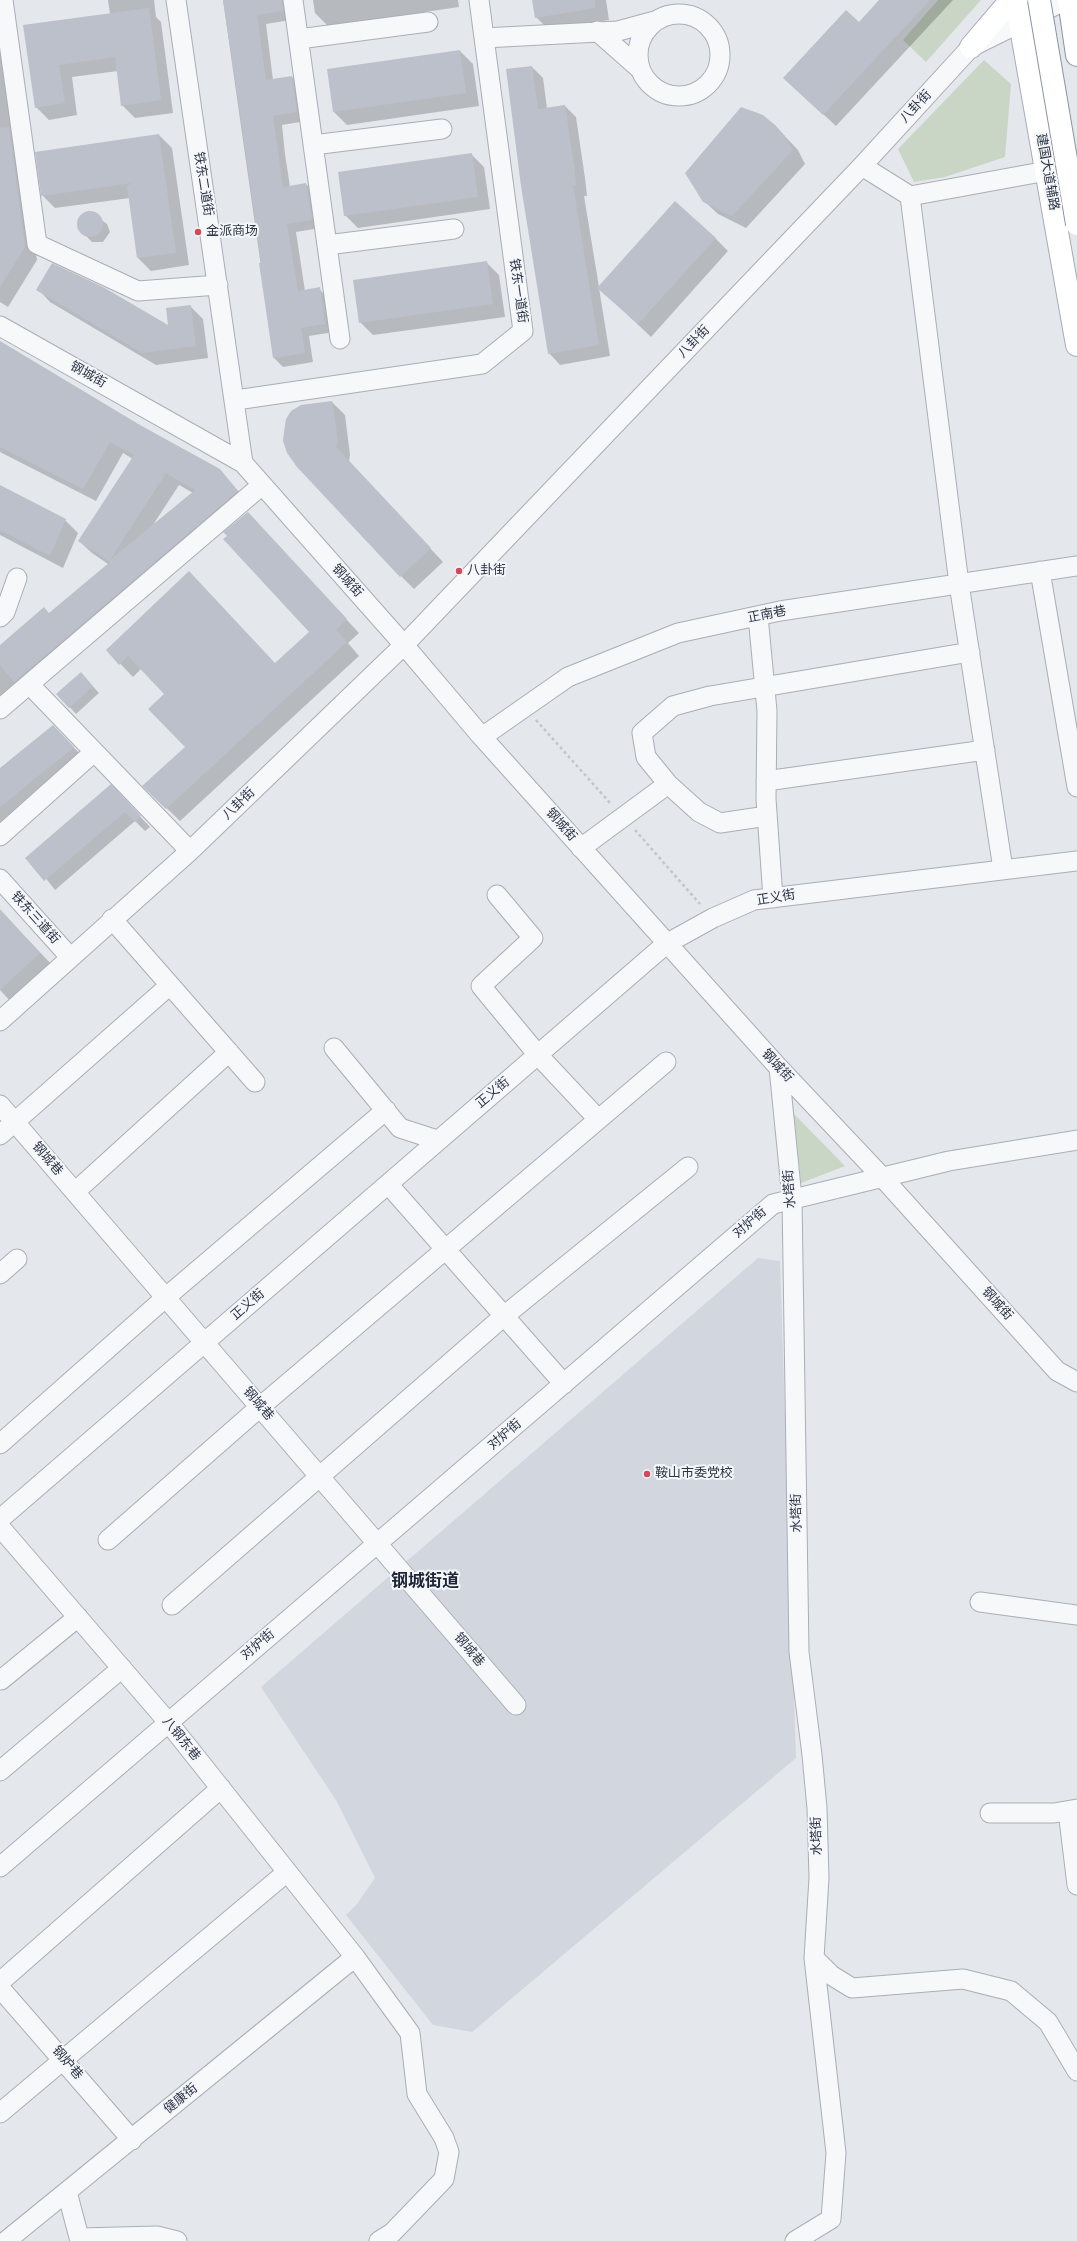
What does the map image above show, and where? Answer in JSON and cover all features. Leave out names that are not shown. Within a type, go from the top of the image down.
[{"type":"main road","name":"八卦街","points":[[971,47],[1011,0]]},
{"type":"main road","name":"建国大道辅路","points":[[1016,0],[1077,345]]},
{"type":"main road","points":[[1039,0],[1077,224]]},
{"type":"main road","points":[[1069,0],[1077,55]]},
{"type":"street","points":[[3,0],[37,244],[138,291],[218,285]]},
{"type":"street","name":"铁东二道街","points":[[176,0],[236,400],[243,463]]},
{"type":"street","points":[[293,0],[340,339]]},
{"type":"street","name":"铁东一道街","points":[[236,400],[482,364],[523,331],[480,0]]},
{"type":"street","points":[[971,47],[1066,0]]},
{"type":"street","points":[[484,38],[618,31],[668,15],[681,13],[694,16],[705,23],[714,33],[719,46],[720,60],[716,73],[708,85],[696,92],[682,96],[668,95],[655,89],[645,80],[639,68],[637,55],[640,42],[646,30],[655,20]]},
{"type":"street","points":[[299,39],[428,22]]},
{"type":"street","points":[[597,31],[639,68]]},
{"type":"street","name":"八卦街","points":[[0,1021],[112,919],[190,852],[404,645],[862,166],[971,47]]},
{"type":"street","points":[[313,145],[442,129]]},
{"type":"street","points":[[862,166],[910,196],[1047,171]]},
{"type":"street","points":[[910,196],[959,584],[1003,869]]},
{"type":"street","points":[[327,245],[454,229]]},
{"type":"street","name":"钢城街","points":[[0,326],[243,463],[404,645],[482,737],[666,944],[779,1068],[882,1177],[1057,1371],[1077,1382]]},
{"type":"street","points":[[4,699],[29,684],[262,484]]},
{"type":"street","name":"正南巷","points":[[482,737],[568,677],[678,633],[758,616],[1077,566]]},
{"type":"street","points":[[1040,572],[1077,787]]},
{"type":"street","points":[[0,618],[5,612],[17,578]]},
{"type":"street","points":[[758,616],[767,711],[767,816],[773,898]]},
{"type":"street","points":[[767,816],[720,823],[699,812],[668,784],[646,756],[642,733],[673,706],[710,696],[970,652]]},
{"type":"street","points":[[29,684],[190,852]]},
{"type":"street","points":[[766,781],[985,750]]},
{"type":"street","points":[[0,836],[94,752]]},
{"type":"street","points":[[581,848],[668,784]]},
{"type":"street","name":"正义街","points":[[0,1519],[205,1343],[437,1140],[666,944],[713,918],[754,900],[1077,861]]},
{"type":"street","name":"铁东三道街","points":[[0,879],[70,957]]},
{"type":"street","points":[[497,895],[533,938],[481,986],[538,1055],[598,1119]]},
{"type":"street","points":[[112,919],[255,1082]]},
{"type":"street","points":[[0,1135],[170,985]]},
{"type":"street","points":[[334,1048],[400,1128],[437,1140]]},
{"type":"street","points":[[76,1192],[229,1052]]},
{"type":"street","points":[[108,1540],[260,1407],[666,1062]]},
{"type":"street","name":"水塔街","points":[[779,1068],[792,1198],[799,1652],[812,1754],[818,1863],[814,1958],[836,2153],[831,2219],[795,2241]]},
{"type":"street","name":"钢城巷","points":[[0,1105],[516,1705]]},
{"type":"street","points":[[0,1444],[165,1298],[386,1110]]},
{"type":"street","name":"对炉街","points":[[0,1867],[773,1204],[792,1198],[950,1161],[1077,1140]]},
{"type":"street","points":[[172,1605],[504,1316],[688,1167]]},
{"type":"street","points":[[388,1184],[564,1384]]},
{"type":"street","points":[[0,1274],[16,1259]]},
{"type":"street","name":"八钢东巷","points":[[0,1527],[168,1722],[355,1957],[410,2033],[417,2094],[444,2138],[449,2152],[444,2179],[392,2233],[379,2241]]},
{"type":"street","points":[[980,1602],[1077,1616]]},
{"type":"street","points":[[0,1678],[1,1680],[78,1617]]},
{"type":"street","points":[[0,1771],[122,1668]]},
{"type":"street","points":[[0,1982],[221,1788]]},
{"type":"street","points":[[990,1813],[1054,1813],[1073,1810],[1077,1885]]},
{"type":"street","points":[[0,2113],[287,1872]]},
{"type":"street","name":"健康街","points":[[6,2241],[355,1957]]},
{"type":"street","points":[[814,1958],[831,1975],[852,1988],[963,1979],[1011,1991],[1048,2022],[1077,2071]]},
{"type":"street","name":"钢炉巷","points":[[0,1988],[132,2140]]},
{"type":"street","points":[[68,2192],[80,2239],[157,2236],[177,2241]]},
{"type":"shaded area","name":"鞍山市委党校","points":[[758,1258],[780,1261],[796,1758],[472,2032],[433,2025],[346,1915],[357,1904],[375,1878],[336,1800],[261,1687]]},
{"type":"green space","points":[[938,0],[981,0],[926,62],[903,40]]},
{"type":"green space","points":[[984,60],[1011,84],[1005,157],[945,177],[914,182],[898,149]]},
{"type":"green space","points":[[794,1114],[845,1166],[801,1183]]},
{"type":"building","points":[[223,0],[282,0],[283,11],[257,15],[266,80],[292,76],[297,112],[273,116],[277,145],[283,187],[306,183],[312,220],[287,224],[298,291],[320,287],[325,324],[301,328],[305,353],[273,358],[259,263],[261,263],[246,154]]},
{"type":"building","points":[[532,0],[595,0],[595,8],[535,18]]},
{"type":"building","points":[[879,0],[930,0],[823,115],[783,78],[846,10],[859,22]]},
{"type":"building","points":[[149,8],[161,100],[121,106],[115,57],[59,65],[65,103],[35,108],[23,25]]},
{"type":"building","points":[[460,50],[466,93],[333,112],[327,69]]},
{"type":"building","points":[[532,66],[538,109],[565,105],[576,185],[573,185],[599,345],[548,354],[521,186],[506,69]]},
{"type":"building","points":[[741,107],[763,115],[785,136],[793,150],[732,216],[703,202],[685,173]]},
{"type":"building","points":[[9,127],[25,247],[0,287],[0,128]]},
{"type":"building","points":[[159,134],[176,253],[137,258],[127,186],[132,183],[41,196],[35,152]]},
{"type":"building","points":[[472,153],[478,197],[344,216],[338,172]]},
{"type":"building","points":[[675,201],[716,238],[638,324],[597,288]]},
{"type":"building","points":[[90,211],[99,215],[103,224],[99,233],[90,237],[81,233],[77,224],[81,215]]},
{"type":"building","points":[[487,261],[493,304],[359,323],[353,280]]},
{"type":"building","points":[[52,263],[103,287],[168,325],[166,308],[191,305],[196,346],[142,353],[36,290]]},
{"type":"building","points":[[0,341],[140,425],[220,469],[238,491],[14,682],[0,665],[0,645],[44,607],[49,613],[110,562],[78,541],[134,455],[110,442],[83,489],[0,447]],"holes":[[[166,473],[195,490],[110,560]]]},
{"type":"building","points":[[332,401],[338,441],[336,447],[431,548],[400,577],[297,467],[287,453],[283,441],[286,419],[291,411],[301,405]]},
{"type":"building","points":[[0,485],[66,519],[50,556],[0,530]]},
{"type":"building","points":[[248,512],[347,619],[336,630],[347,642],[166,809],[142,786],[185,747],[148,709],[164,694],[128,656],[119,665],[106,650],[189,571],[275,663],[309,632],[223,539],[227,536],[223,532]]},
{"type":"building","points":[[81,672],[93,686],[69,708],[56,694]]},
{"type":"building","points":[[53,725],[74,747],[0,807],[0,768]]},
{"type":"building","points":[[111,784],[141,816],[135,822],[125,812],[44,881],[25,858]]},
{"type":"building","points":[[0,909],[40,953],[0,990]]},
{"type":"place","name":"金派商场","points":[[198,232]]},
{"type":"place","name":"八卦街","points":[[459,571]]},
{"type":"place","name":"鞍山市委党校","points":[[647,1474]]},
{"type":"district","name":"钢城街道","points":[[425,1582]]}]
